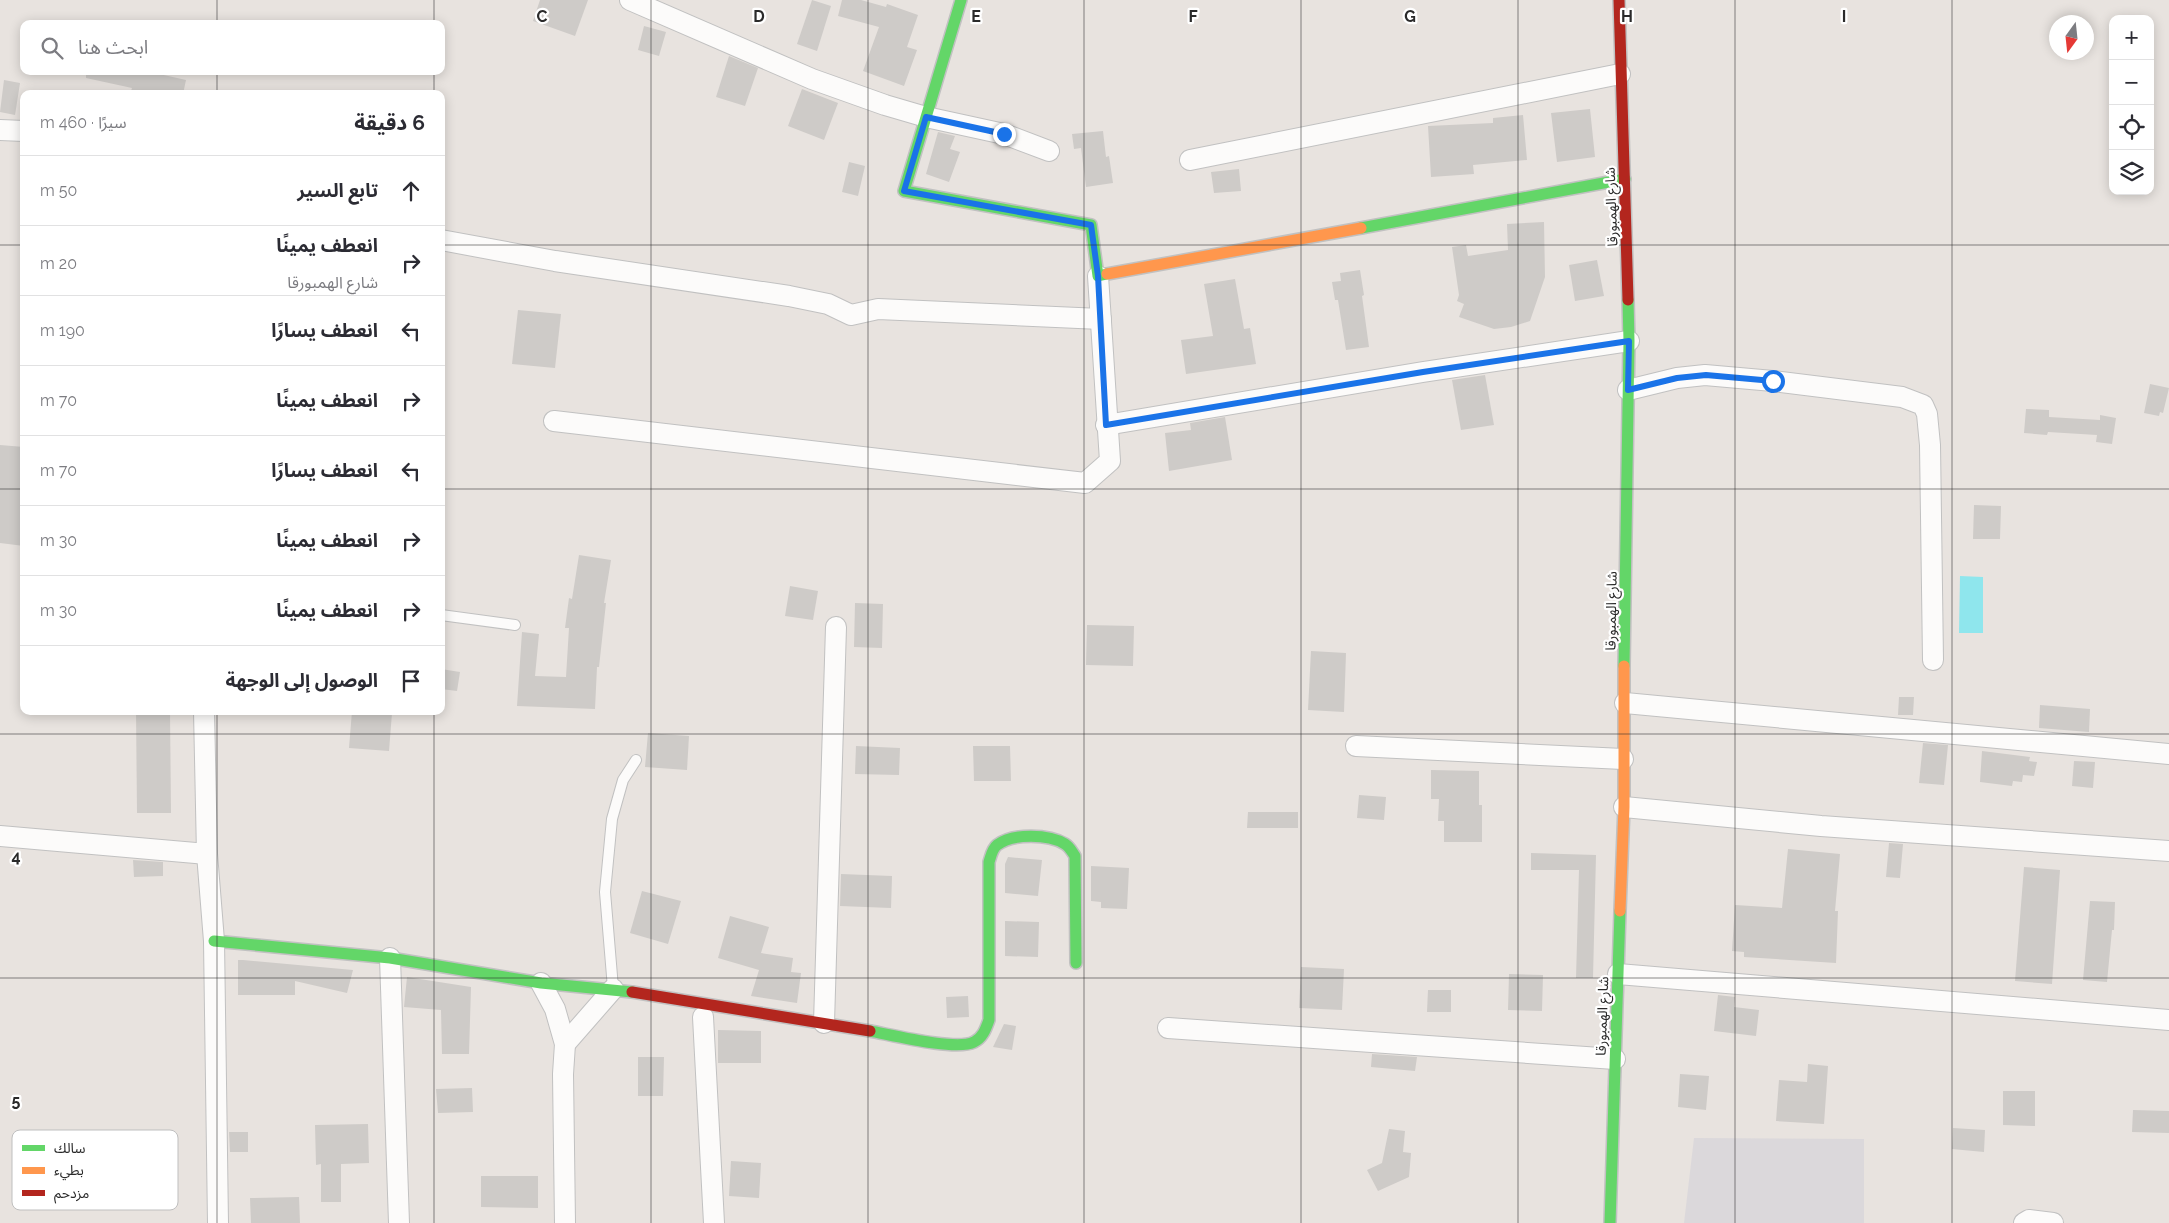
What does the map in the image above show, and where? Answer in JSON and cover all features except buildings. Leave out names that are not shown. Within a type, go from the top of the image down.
[{"type":"street","points":[[630,0],[812,79],[885,105],[926,117],[1004,134],[1049,151]]},
{"type":"street","points":[[554,421],[1085,483],[1110,461],[1106,425],[1098,276],[1091,225],[904,191],[961,0]]},
{"type":"street","name":"شارع الهمبورقا","points":[[1610,1223],[1624,807],[1623,759],[1629,341],[1619,0]]},
{"type":"street","points":[[1190,160],[1620,74]]},
{"type":"street","points":[[0,130],[20,131]]},
{"type":"street","points":[[1098,276],[1625,179]]},
{"type":"street","points":[[445,241],[555,260],[789,296],[828,304],[851,315],[878,309],[1101,320]]},
{"type":"street","points":[[1106,425],[1423,372],[1629,341]]},
{"type":"street","points":[[1628,390],[1677,378],[1716,375],[1902,398],[1923,405],[1927,414],[1930,445],[1932,660]]},
{"type":"street","points":[[824,1024],[836,627]]},
{"type":"street","points":[[1625,703],[2169,754]]},
{"type":"street","points":[[204,715],[207,854],[214,941],[218,1223]]},
{"type":"street","points":[[1356,746],[1623,759]]},
{"type":"street","points":[[1624,807],[1821,826],[2169,851]]},
{"type":"street","points":[[0,836],[207,854]]},
{"type":"street","points":[[214,941],[390,958],[541,982],[613,989],[946,1044],[969,1045],[978,1041],[984,1034],[989,1020],[989,862],[992,850],[998,845],[1011,840],[1030,837],[1058,841],[1066,845],[1075,856],[1076,963]]},
{"type":"street","points":[[390,958],[399,1223]]},
{"type":"street","points":[[1618,974],[2169,1020]]},
{"type":"street","points":[[541,982],[556,1009],[565,1044],[562,1074],[565,1223]]},
{"type":"street","points":[[565,1044],[613,989]]},
{"type":"street","points":[[703,1017],[714,1223]]},
{"type":"street","points":[[1168,1028],[1615,1059]]},
{"type":"street","points":[[2024,1223],[2029,1220],[2053,1223]]},
{"type":"lane","points":[[445,616],[515,625]]},
{"type":"lane","points":[[613,989],[605,892],[612,819],[623,780],[636,760]]},
{"type":"shaded area","points":[[1694,1138],[1864,1139],[1864,1223],[1684,1223]]},
{"type":"water","points":[[1960,576],[1983,577],[1983,633],[1959,633]]},
{"type":"traffic: fast","points":[[961,0],[904,191],[1091,225],[1098,276],[1107,274]]},
{"type":"traffic: fast","points":[[1361,228],[1625,179]]},
{"type":"traffic: fast","points":[[1624,666],[1628,300]]},
{"type":"traffic: fast","points":[[870,1031],[953,1045],[974,1042],[982,1035],[989,1020],[989,862],[994,848],[1012,838],[1031,836],[1050,838],[1067,845],[1075,856],[1076,963]]},
{"type":"traffic: fast","points":[[1610,1223],[1620,911]]},
{"type":"traffic: fast","points":[[214,941],[390,958],[541,983],[632,992]]},
{"type":"traffic: slow","points":[[1107,274],[1361,228]]},
{"type":"traffic: slow","points":[[1620,911],[1624,807],[1624,666]]},
{"type":"traffic: jam","points":[[1619,0],[1628,300]]},
{"type":"traffic: jam","points":[[632,992],[870,1031]]},
{"type":"route","points":[[1004,134],[926,117],[904,191],[1091,225],[1098,276],[1106,425],[1423,372],[1629,341],[1628,390],[1677,378],[1706,375],[1773,381]]}]
